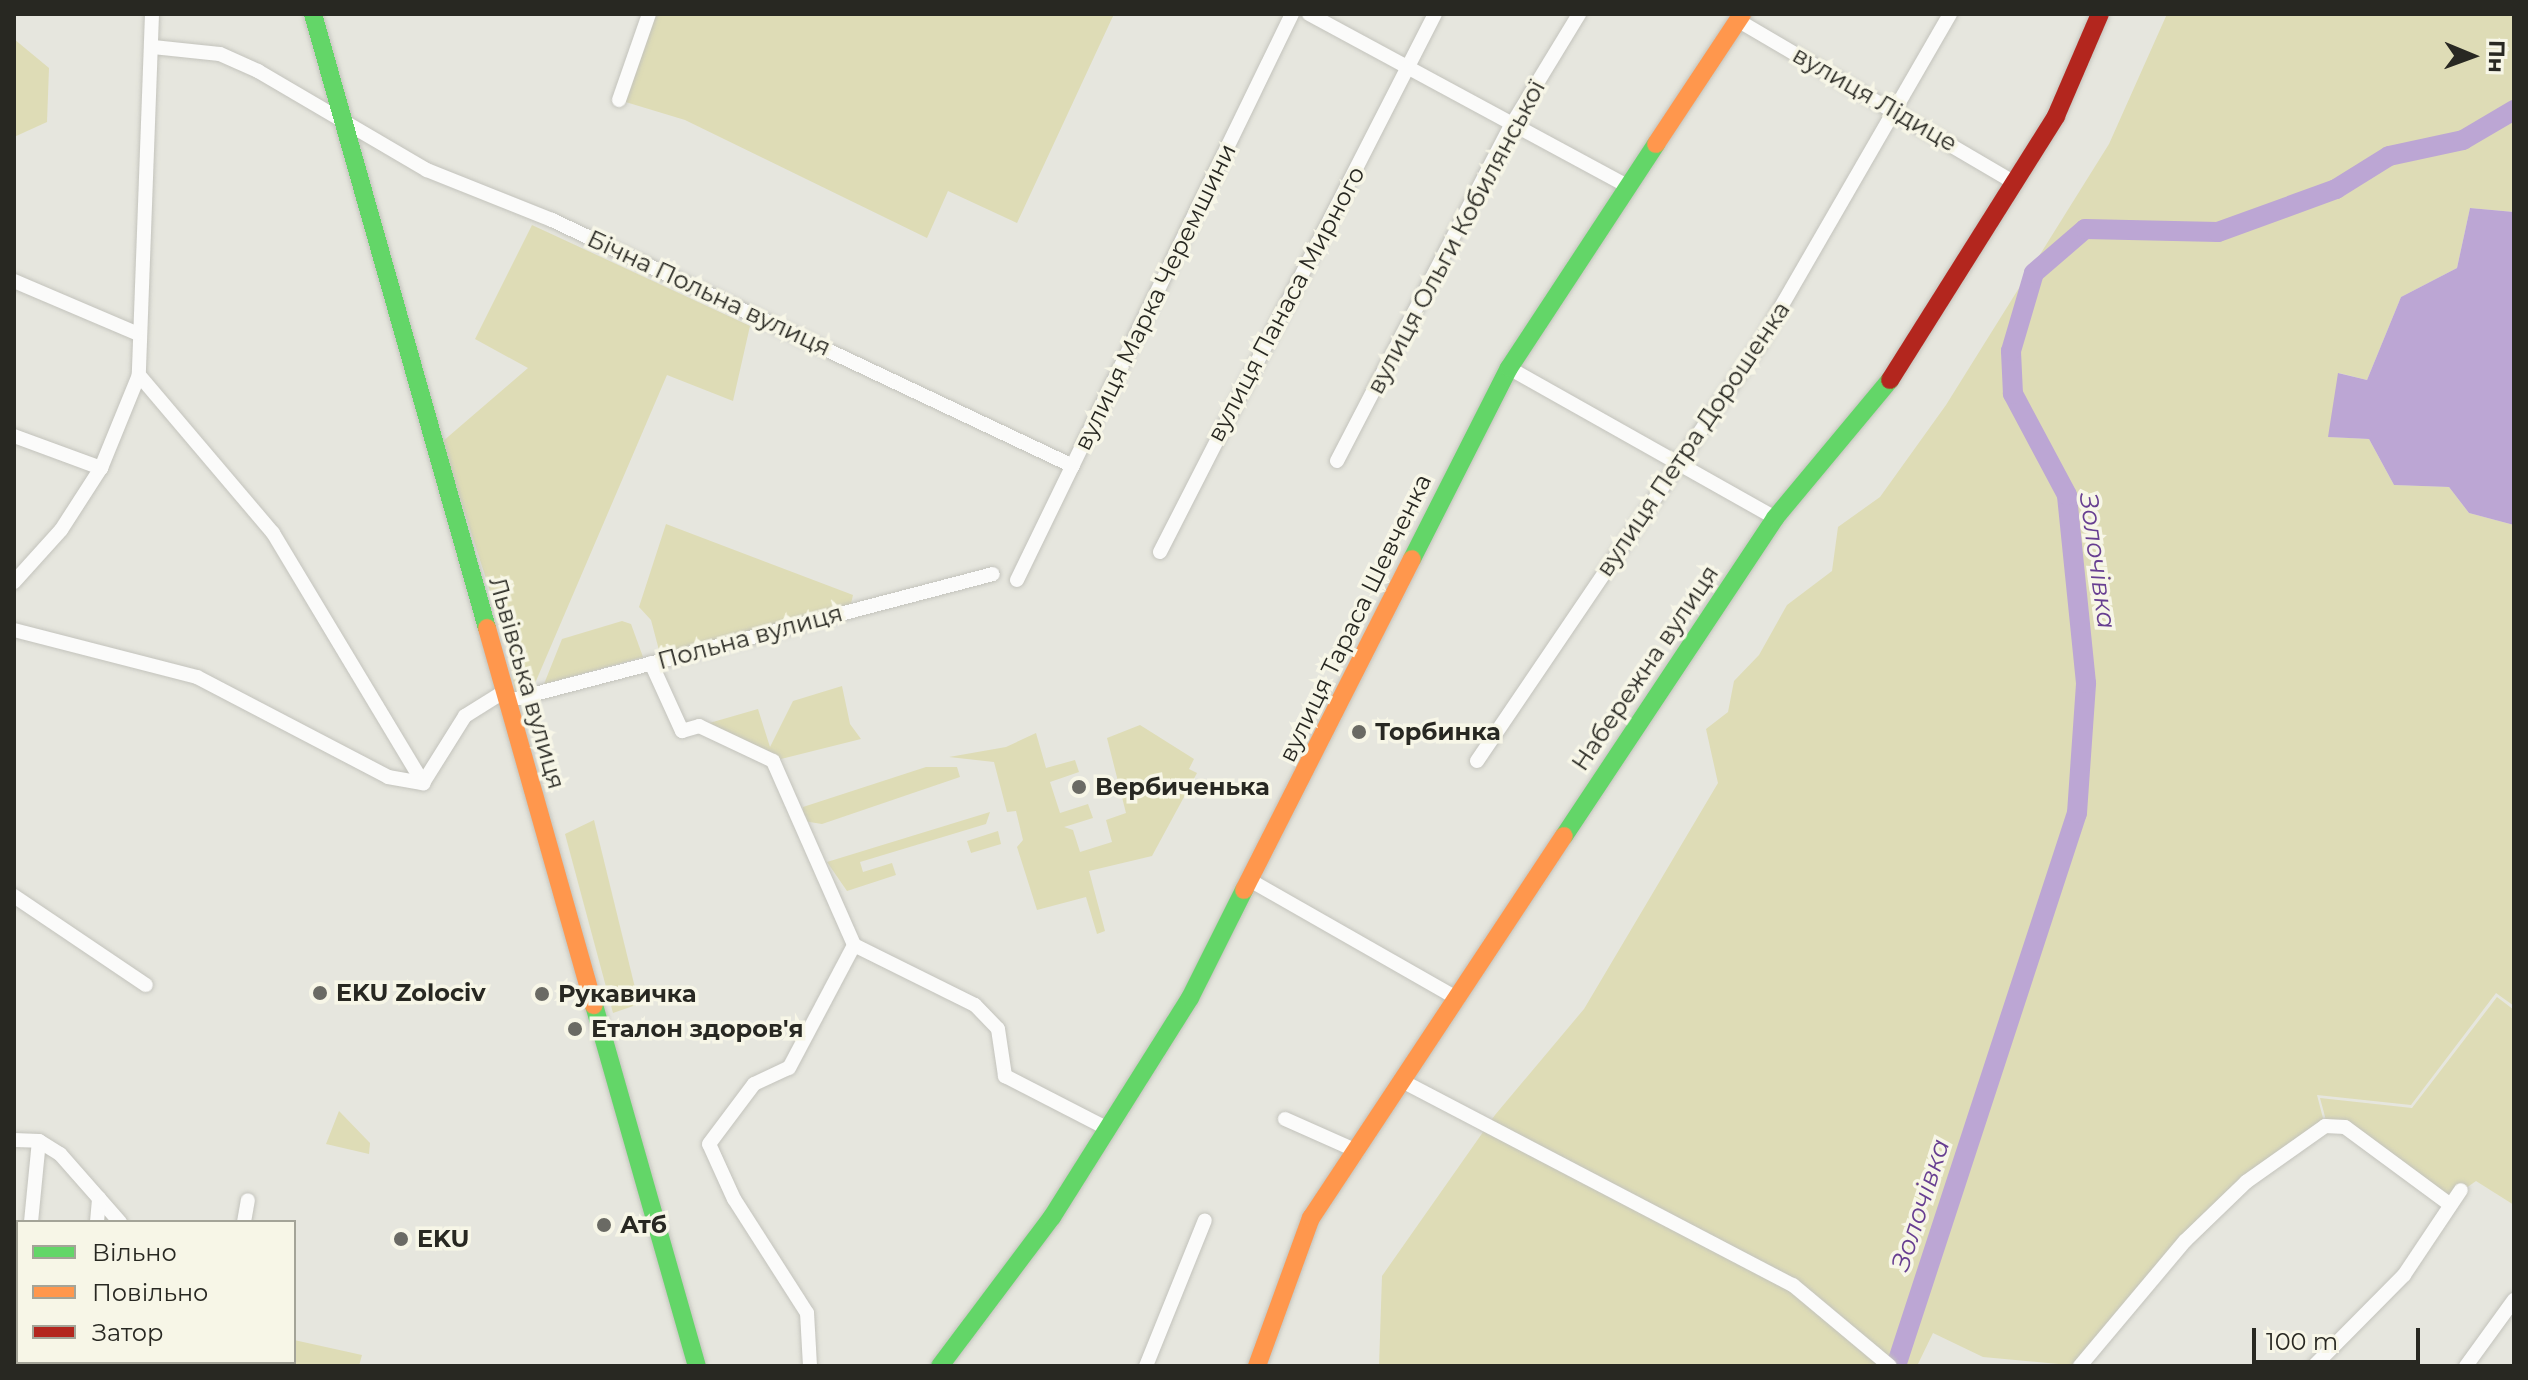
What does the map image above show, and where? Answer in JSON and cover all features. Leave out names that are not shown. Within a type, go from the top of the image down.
[{"type":"main road","name":"Львівська вулиця","points":[[313,14],[697,1366]]},
{"type":"main road","name":"Набережна вулиця","points":[[1257,1366],[1311,1218],[1775,518],[1898,370],[2010,180],[2056,116],[2100,14]]},
{"type":"main road","name":"вулиця Тараса Шевченка","points":[[940,1366],[1108,1129],[1253,882],[1432,509],[1509,368],[1740,17]]},
{"type":"street","points":[[14,582],[61,530],[101,468],[139,375],[136,333],[153,47],[152,14]]},
{"type":"street","points":[[619,100],[649,14]]},
{"type":"street","name":"вулиця Марка Черемшини","points":[[1017,580],[1292,14]]},
{"type":"street","points":[[1309,14],[1511,126],[1629,187]]},
{"type":"street","name":"вулиця Панаса Мирного","points":[[1160,552],[1435,14]]},
{"type":"street","name":"вулиця Ольги Кобилянської","points":[[1337,461],[1511,126],[1579,14]]},
{"type":"street","name":"вулиця Петра Дорошенка","points":[[1477,761],[1675,464],[1759,345],[1899,112],[1950,14]]},
{"type":"street","name":"вулиця Лідице","points":[[1740,17],[2010,180]]},
{"type":"street","name":"Бічна Польна вулиця","points":[[153,47],[220,54],[427,170],[552,220],[1073,466]]},
{"type":"street","points":[[14,281],[136,333]]},
{"type":"street","points":[[1509,368],[1775,518]]},
{"type":"street","points":[[139,375],[273,533],[423,783]]},
{"type":"street","points":[[14,436],[101,468]]},
{"type":"street","name":"Польна вулиця","points":[[423,783],[465,716],[506,696],[651,663],[993,574]]},
{"type":"street","points":[[14,630],[197,677],[388,777],[423,783]]},
{"type":"street","points":[[651,663],[682,731],[699,726],[773,761],[854,945],[975,1005],[998,1029],[1005,1076],[1108,1129]]},
{"type":"street","points":[[1253,882],[1458,999]]},
{"type":"street","points":[[14,896],[146,985]]},
{"type":"street","points":[[810,1366],[807,1313],[734,1199],[709,1144],[754,1084],[789,1068],[854,945]]},
{"type":"street","points":[[1404,1082],[1692,1227],[1793,1285],[1886,1362]]},
{"type":"street","points":[[1285,1119],[1357,1151]]},
{"type":"street","points":[[2080,1366],[2185,1241],[2246,1182],[2325,1126],[2345,1127],[2449,1204]]},
{"type":"street","points":[[14,1140],[39,1141],[118,1220]]},
{"type":"street","points":[[31,1220],[39,1141]]},
{"type":"street","points":[[2314,1366],[2404,1275],[2461,1190]]},
{"type":"street","points":[[97,1220],[99,1198]]},
{"type":"street","points":[[244,1220],[248,1200]]},
{"type":"street","points":[[1146,1366],[1205,1220]]},
{"type":"street","points":[[2466,1366],[2514,1300]]},
{"type":"shaded area","points":[[647,14],[1114,14],[1017,223],[948,191],[927,238],[685,120],[619,100]]},
{"type":"shaded area","points":[[2167,14],[2514,14],[2514,212],[2470,208],[2457,268],[2401,297],[2367,380],[2339,373],[2329,437],[2369,439],[2394,485],[2449,487],[2469,513],[2514,525],[2514,1006],[2496,993],[2411,1105],[2317,1095],[2325,1126],[2246,1182],[2080,1366],[1983,1357],[1933,1333],[1917,1366],[1379,1366],[1382,1276],[1495,1115],[1584,1009],[1718,783],[1706,729],[1728,712],[1734,681],[1759,655],[1787,605],[1832,571],[1838,527],[1880,497],[1946,405],[2109,144]]},
{"type":"shaded area","points":[[14,39],[49,68],[47,122],[14,137]]},
{"type":"shaded area","points":[[2470,208],[2514,212],[2514,525],[2469,513],[2449,487],[2394,485],[2369,439],[2328,437],[2338,373],[2367,380],[2401,297],[2457,268]]},
{"type":"shaded area","points":[[532,225],[750,326],[733,401],[667,375],[533,688],[515,692],[508,647],[442,442],[528,368],[475,339]]},
{"type":"shaded area","points":[[666,524],[853,595],[851,604],[660,654],[651,620],[639,607]]},
{"type":"shaded area","points":[[622,621],[631,624],[643,657],[544,684],[562,639]]},
{"type":"shaded area","points":[[842,686],[850,724],[861,739],[773,761],[699,726],[758,709],[770,747],[793,701]]},
{"type":"shaded area","points":[[1140,725],[1194,759],[1189,769],[1197,773],[1152,856],[1089,871],[1105,931],[1097,934],[1086,897],[1037,910],[1017,847],[1023,840],[1016,811],[1007,812],[994,762],[949,757],[1006,747],[1036,733],[1046,768],[1075,760],[1079,772],[1050,782],[1060,813],[1088,804],[1093,818],[1064,827],[1073,830],[1080,852],[1112,842],[1106,820],[1126,813],[1107,738]]},
{"type":"shaded area","points":[[926,767],[957,767],[960,777],[822,824],[803,821],[803,807]]},
{"type":"shaded area","points":[[990,812],[986,824],[860,862],[863,872],[892,863],[896,875],[847,891],[827,862]]},
{"type":"shaded area","points":[[594,820],[639,1004],[613,1013],[565,834]]},
{"type":"shaded area","points":[[998,831],[1001,844],[971,853],[967,841]]},
{"type":"shaded area","points":[[2497,997],[2514,1010],[2514,1205],[2476,1181],[2449,1200],[2327,1124],[2320,1098],[2412,1108]]},
{"type":"shaded area","points":[[339,1111],[370,1143],[369,1154],[326,1144]]},
{"type":"shaded area","points":[[296,1340],[362,1355],[359,1366],[286,1366],[296,1364]]},
{"type":"waterway","name":"Золочівка","points":[[1896,1366],[2077,813],[2086,683],[2067,495],[2013,394],[2011,351],[2034,273],[2085,229],[2218,232],[2336,189],[2389,156],[2463,140],[2514,110]]},
{"type":"traffic: fast","points":[[313,14],[487,628]]},
{"type":"traffic: fast","points":[[1412,559],[1509,368],[1656,144]]},
{"type":"traffic: fast","points":[[1564,836],[1775,518],[1890,380]]},
{"type":"traffic: fast","points":[[940,1366],[1052,1217],[1190,998],[1244,890]]},
{"type":"traffic: fast","points":[[594,1005],[697,1366]]},
{"type":"traffic: slow","points":[[1656,144],[1742,14]]},
{"type":"traffic: slow","points":[[1244,890],[1412,559]]},
{"type":"traffic: slow","points":[[487,628],[594,1005]]},
{"type":"traffic: slow","points":[[1257,1366],[1311,1218],[1564,836]]},
{"type":"traffic: jam","points":[[1890,380],[2056,116],[2100,14]]},
{"type":"place","name":"Торбинка","points":[[1359,732]]},
{"type":"place","name":"Вербиченька","points":[[1079,787]]},
{"type":"place","name":"EKU Zolociv","points":[[320,993]]},
{"type":"place","name":"Рукавичка","points":[[542,994]]},
{"type":"place","name":"Еталон здоров'я","points":[[575,1029]]},
{"type":"place","name":"Атб","points":[[604,1225]]},
{"type":"place","name":"EKU","points":[[401,1239]]}]
